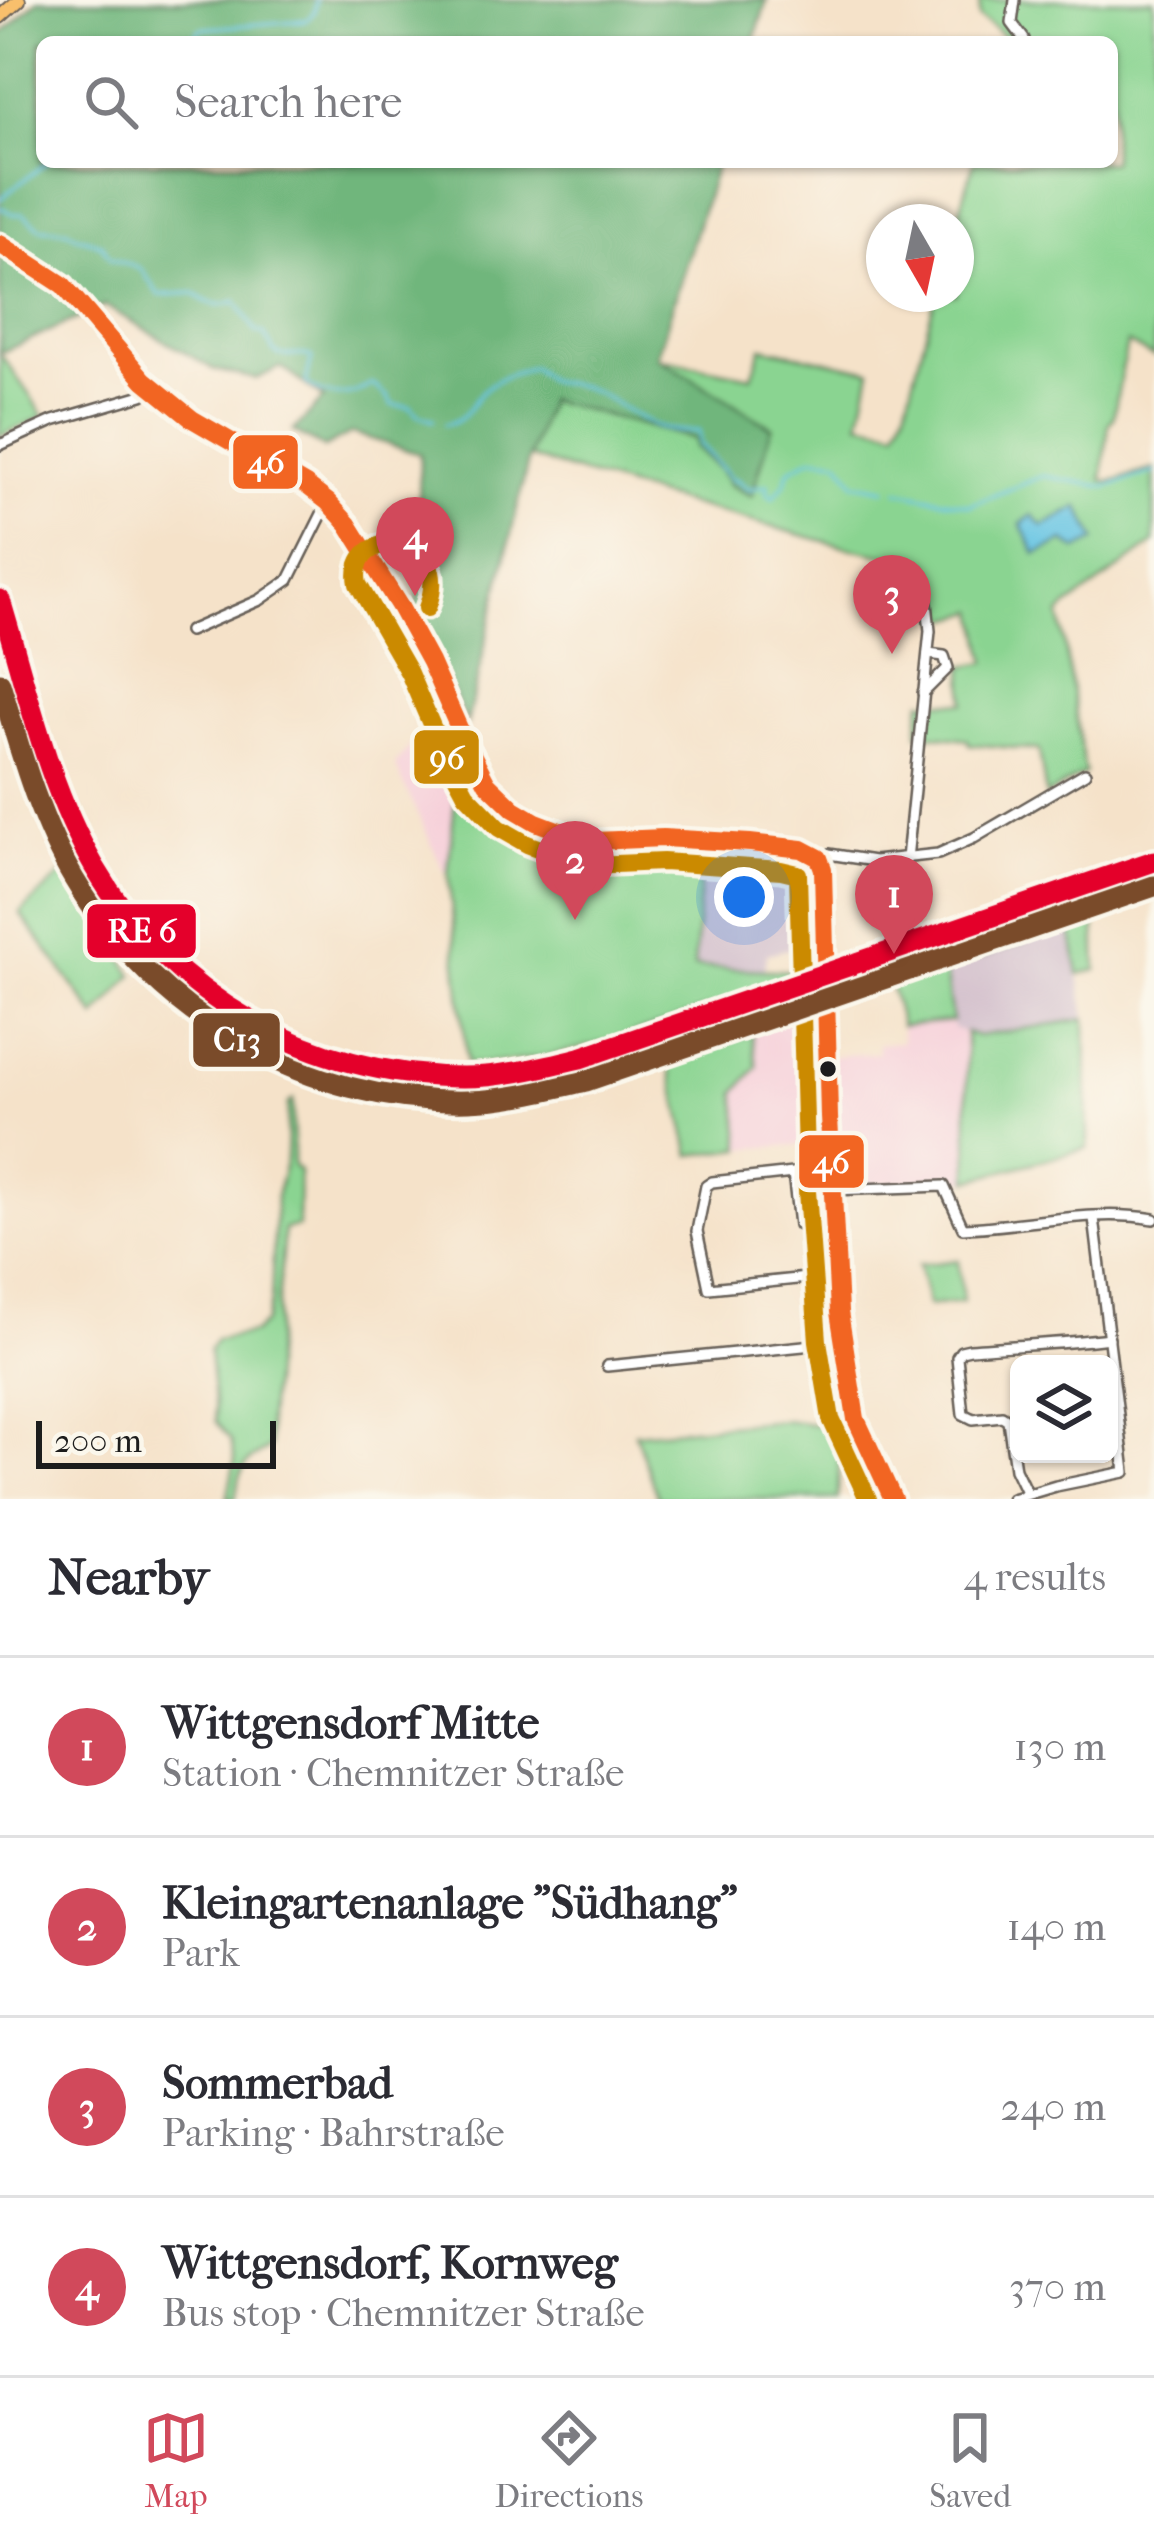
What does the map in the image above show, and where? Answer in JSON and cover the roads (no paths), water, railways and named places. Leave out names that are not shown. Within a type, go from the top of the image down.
[{"type":"highway","points":[[0,17],[19,0]]},
{"type":"street","points":[[1015,0],[1012,23],[1022,36]]},
{"type":"street","points":[[0,244],[63,285],[153,388],[217,435],[306,484],[328,502],[380,574],[430,662],[488,783],[514,809],[536,822],[595,841],[663,838],[750,843],[802,849],[819,858],[823,869],[831,1190],[843,1342],[854,1413],[893,1499]]},
{"type":"street","points":[[0,445],[46,424],[153,388]]},
{"type":"street","points":[[189,631],[260,600],[290,580],[328,502]]},
{"type":"street","points":[[895,585],[896,580],[925,584],[929,617],[907,859]]},
{"type":"street","points":[[922,693],[946,672],[948,664],[944,656],[928,654]]},
{"type":"street","points":[[819,858],[829,854],[874,861],[938,854],[1085,773]]},
{"type":"street","points":[[833,1222],[799,1225],[793,1173],[712,1182],[706,1186],[697,1232],[709,1288],[836,1275]]},
{"type":"street","points":[[831,1190],[944,1186],[963,1228],[1113,1214],[1154,1219]]},
{"type":"street","points":[[1094,1218],[1109,1338],[1125,1472],[1018,1498],[1008,1420],[1002,1416],[973,1419],[963,1414],[956,1357],[970,1349],[1109,1338]]},
{"type":"street","points":[[607,1366],[843,1342]]},
{"type":"water","points":[[1079,507],[1096,540],[1077,550],[1065,541],[1036,554],[1021,524],[1032,515],[1043,526]]},
{"type":"waterway","points":[[195,36],[200,29],[307,20],[316,0]]},
{"type":"waterway","points":[[0,199],[39,168]]},
{"type":"waterway","points":[[0,207],[23,214],[41,228],[67,230],[102,244],[110,258],[141,269],[159,295],[194,293],[218,304],[236,301],[274,352],[312,357],[306,383],[313,388],[347,394],[372,384],[392,405],[411,407],[434,420]]},
{"type":"waterway","points":[[445,424],[465,414],[492,383],[532,367],[551,381],[594,391],[658,427],[699,431],[699,444],[732,480],[748,489],[768,485],[767,493],[773,498],[789,470],[813,457],[839,460],[855,483],[886,489]]},
{"type":"waterway","points":[[898,491],[970,505],[1043,476],[1106,487],[1154,472]]},
{"type":"place","name":"Wittgensdorf, Kornweg","points":[[415,596]]},
{"type":"place","name":"Sommerbad","points":[[892,654]]},
{"type":"place","name":"Kleingartenanlage \"Südhang\"","points":[[575,920]]},
{"type":"place","name":"Wittgensdorf Mitte","points":[[894,954]]}]
